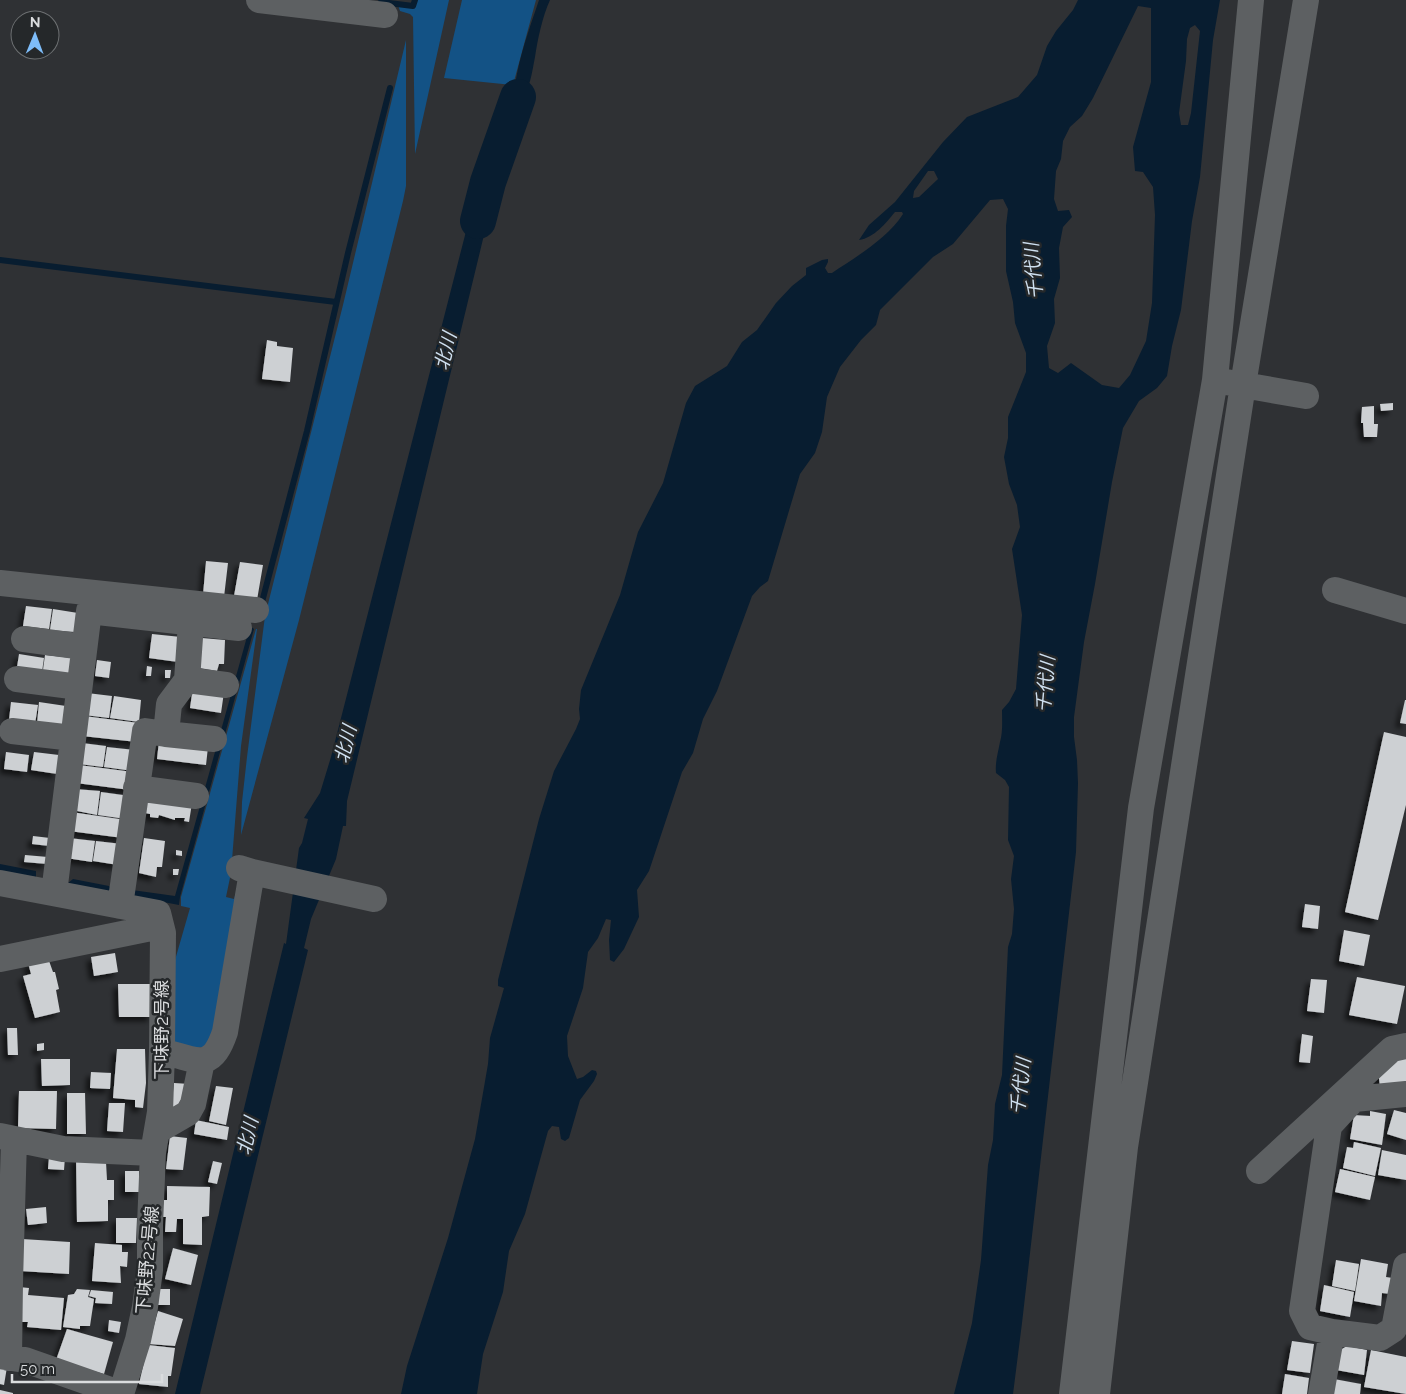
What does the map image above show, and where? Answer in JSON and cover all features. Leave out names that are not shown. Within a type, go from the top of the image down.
[{"type":"street","points":[[258,0],[385,15]]},
{"type":"street","points":[[1072,1394],[1141,808],[1215,380],[1252,0]]},
{"type":"street","points":[[1097,1394],[1125,1147],[1243,385],[1306,0]]},
{"type":"street","points":[[1215,380],[1306,396]]},
{"type":"street","points":[[0,582],[247,619],[191,623],[89,611],[54,893]]},
{"type":"street","points":[[1335,590],[1406,611]]},
{"type":"street","points":[[166,734],[169,704],[187,680],[191,623]]},
{"type":"street","points":[[24,639],[84,647]]},
{"type":"street","points":[[17,679],[79,687]]},
{"type":"street","points":[[187,680],[226,685]]},
{"type":"street","points":[[12,730],[73,738]]},
{"type":"street","points":[[120,906],[145,731],[214,739]]},
{"type":"street","points":[[136,788],[196,796]]},
{"type":"street","points":[[162,1051],[202,1061],[213,1056],[219,1049],[225,1032],[256,873],[374,899]]},
{"type":"street","points":[[0,883],[158,913],[161,926],[0,959]]},
{"type":"street","name":"下味野2号線","points":[[155,1142],[160,1112],[162,1051],[163,933],[161,926]]},
{"type":"street","points":[[1259,1171],[1392,1049],[1406,1046]]},
{"type":"street","points":[[121,1394],[59,1384],[25,1360],[5,1357],[10,1282],[7,1138],[63,1149],[155,1142],[188,1113],[193,1104],[202,1061]]},
{"type":"street","points":[[1406,1094],[1354,1099],[1330,1126],[1302,1311],[1310,1327],[1332,1332],[1380,1338],[1394,1329],[1406,1266]]},
{"type":"street","name":"下味野22号線","points":[[121,1394],[138,1340],[150,1270],[150,1225],[155,1142]]},
{"type":"street","points":[[1321,1394],[1332,1332]]},
{"type":"shaded area","points":[[417,0],[449,0],[415,154],[413,17],[400,11],[398,5],[415,7]]},
{"type":"shaded area","points":[[462,0],[536,0],[513,85],[444,78]]},
{"type":"shaded area","points":[[406,40],[406,186],[403,201],[299,620],[241,835],[242,802],[265,616],[343,305]]},
{"type":"shaded area","points":[[256,629],[241,746],[231,873],[226,897],[234,899],[237,889],[217,1046],[172,1050],[171,974],[190,908],[181,906],[181,897]]},
{"type":"water","points":[[539,0],[550,0],[541,28],[532,75],[520,102],[514,102],[519,64]]},
{"type":"water","name":"千代川","points":[[1078,0],[1220,0],[1213,40],[1200,177],[1192,221],[1181,310],[1167,376],[1157,388],[1139,401],[1123,428],[1084,642],[1074,717],[1078,783],[1076,852],[1013,1394],[954,1394],[972,1323],[981,1260],[988,1165],[993,1140],[995,1104],[1002,1075],[1008,947],[1012,934],[1014,909],[1011,879],[1014,856],[1008,840],[1009,787],[1005,780],[996,773],[996,769],[1002,734],[1002,710],[1016,689],[1022,615],[1012,549],[1020,527],[1017,505],[1009,484],[1004,457],[1008,438],[1008,417],[1026,372],[1026,353],[1015,323],[1013,302],[1006,271],[1008,209],[1003,199],[990,200],[953,244],[933,257],[880,310],[876,325],[861,340],[840,367],[827,397],[822,432],[815,453],[800,474],[768,581],[752,596],[717,691],[703,719],[693,753],[682,772],[649,871],[637,890],[639,917],[624,949],[614,962],[610,960],[611,920],[606,919],[598,938],[588,952],[583,988],[567,1036],[568,1056],[577,1079],[592,1070],[596,1071],[597,1074],[580,1100],[569,1138],[565,1141],[561,1139],[559,1127],[552,1126],[548,1131],[525,1214],[509,1251],[503,1292],[483,1354],[477,1394],[401,1394],[407,1366],[448,1238],[475,1139],[488,1064],[490,1038],[504,988],[498,986],[498,980],[539,819],[554,771],[580,719],[581,690],[620,595],[638,532],[663,483],[686,403],[695,386],[727,366],[742,342],[757,330],[776,303],[792,286],[806,275],[806,268],[828,259],[825,268],[828,273],[832,273],[871,247],[889,231],[903,214],[902,212],[895,212],[875,233],[859,240],[869,225],[895,202],[943,142],[967,117],[1018,97],[1037,75],[1047,46]],"holes":[[[1138,6],[1151,8],[1151,82],[1133,147],[1135,171],[1143,172],[1153,187],[1155,215],[1152,303],[1146,341],[1130,375],[1119,388],[1102,385],[1071,363],[1058,373],[1049,368],[1047,346],[1055,323],[1054,299],[1060,278],[1059,248],[1063,227],[1072,217],[1069,210],[1058,211],[1054,199],[1056,171],[1061,159],[1063,141],[1070,127],[1082,116],[1093,98]],[[1195,25],[1200,31],[1191,113],[1188,125],[1181,125],[1179,113],[1187,39],[1190,28]],[[928,171],[934,171],[938,179],[919,197],[913,198],[914,191]]]},
{"type":"water","points":[[481,173],[499,173],[347,801],[346,826],[343,826],[336,859],[311,919],[304,948],[308,950],[200,1394],[175,1394],[284,943],[286,944],[299,848],[308,819],[304,818],[320,793],[331,757]]},
{"type":"water","points":[[250,626],[254,629],[179,905],[127,895],[132,890],[175,896]]},
{"type":"water","points":[[0,864],[36,871],[36,877],[0,871]]},
{"type":"water","points":[[73,879],[109,886],[114,892],[67,884]]},
{"type":"building","points":[[267,340],[277,342],[277,346],[293,348],[290,382],[262,379]]},
{"type":"building","points":[[1393,403],[1393,410],[1381,411],[1380,404]]},
{"type":"building","points":[[1374,406],[1374,424],[1378,424],[1377,437],[1364,437],[1363,423],[1361,423],[1362,407]]},
{"type":"building","points":[[206,561],[228,563],[224,597],[203,595]]},
{"type":"building","points":[[240,562],[263,565],[257,600],[234,596]]},
{"type":"building","points":[[26,606],[52,609],[49,629],[23,626]]},
{"type":"building","points":[[53,609],[78,613],[75,632],[50,630]]},
{"type":"building","points":[[152,634],[181,637],[178,662],[149,658]]},
{"type":"building","points":[[202,638],[225,640],[224,664],[219,664],[217,671],[200,668]]},
{"type":"building","points":[[19,654],[44,658],[41,678],[16,674]]},
{"type":"building","points":[[45,655],[72,658],[69,682],[42,678]]},
{"type":"building","points":[[97,660],[111,662],[109,678],[95,676]]},
{"type":"building","points":[[147,666],[152,667],[151,676],[146,676]]},
{"type":"building","points":[[165,670],[171,670],[170,678],[165,678]]},
{"type":"building","points":[[193,687],[224,692],[221,713],[190,708]]},
{"type":"building","points":[[87,693],[112,696],[109,718],[84,715]]},
{"type":"building","points":[[114,696],[141,700],[139,722],[110,718]]},
{"type":"building","points":[[1406,700],[1406,724],[1400,723]]},
{"type":"building","points":[[11,702],[38,705],[35,724],[9,720]]},
{"type":"building","points":[[39,702],[66,706],[63,727],[37,724]]},
{"type":"building","points":[[84,716],[139,723],[137,742],[82,736]]},
{"type":"building","points":[[1384,732],[1406,737],[1406,805],[1378,920],[1345,912]]},
{"type":"building","points":[[159,741],[208,747],[206,765],[157,759]]},
{"type":"building","points":[[82,743],[106,746],[103,767],[79,764]]},
{"type":"building","points":[[107,747],[135,750],[133,771],[104,767]]},
{"type":"building","points":[[6,752],[29,755],[27,772],[4,769]]},
{"type":"building","points":[[34,752],[59,755],[57,774],[31,770]]},
{"type":"building","points":[[79,765],[133,772],[130,790],[76,783]]},
{"type":"building","points":[[75,789],[100,791],[97,815],[72,810]]},
{"type":"building","points":[[101,792],[130,796],[126,819],[98,815]]},
{"type":"building","points":[[147,797],[192,803],[189,822],[184,821],[185,818],[175,818],[175,820],[159,815],[158,818],[150,817],[150,814],[145,813]]},
{"type":"building","points":[[71,812],[126,820],[123,838],[69,831]]},
{"type":"building","points":[[33,836],[50,838],[49,846],[32,844]]},
{"type":"building","points":[[69,838],[95,841],[92,862],[66,858]]},
{"type":"building","points":[[144,838],[165,841],[162,867],[157,867],[156,877],[139,873]]},
{"type":"building","points":[[96,841],[122,844],[118,865],[93,861]]},
{"type":"building","points":[[176,850],[182,851],[182,856],[176,855]]},
{"type":"building","points":[[25,855],[48,857],[47,864],[24,862]]},
{"type":"building","points":[[173,869],[179,869],[178,875],[173,875]]},
{"type":"building","points":[[1305,904],[1320,906],[1318,929],[1302,927]]},
{"type":"building","points":[[1344,930],[1370,935],[1364,966],[1339,961]]},
{"type":"building","points":[[115,953],[118,972],[94,976],[91,957]]},
{"type":"building","points":[[48,958],[53,972],[55,972],[59,989],[56,990],[60,1012],[35,1018],[23,976],[31,974],[28,963]]},
{"type":"building","points":[[1357,977],[1405,986],[1397,1024],[1349,1015]]},
{"type":"building","points":[[1311,979],[1327,980],[1324,1013],[1307,1011]]},
{"type":"building","points":[[118,984],[151,984],[152,1017],[119,1017]]},
{"type":"building","points":[[7,1028],[17,1028],[18,1055],[8,1055]]},
{"type":"building","points":[[1302,1034],[1313,1036],[1310,1063],[1299,1062]]},
{"type":"building","points":[[44,1043],[44,1050],[37,1051],[37,1044]]},
{"type":"building","points":[[117,1049],[145,1049],[146,1083],[143,1108],[135,1107],[135,1100],[113,1098]]},
{"type":"building","points":[[1406,1056],[1406,1084],[1380,1087],[1378,1070],[1388,1059]]},
{"type":"building","points":[[41,1059],[70,1059],[70,1085],[42,1086]]},
{"type":"building","points":[[91,1072],[111,1073],[110,1089],[90,1088]]},
{"type":"building","points":[[174,1083],[190,1084],[170,1119]]},
{"type":"building","points":[[216,1086],[233,1088],[226,1125],[209,1121]]},
{"type":"building","points":[[19,1091],[57,1091],[56,1129],[18,1128]]},
{"type":"building","points":[[67,1093],[85,1093],[86,1134],[67,1134]]},
{"type":"building","points":[[109,1103],[125,1103],[123,1132],[107,1131]]},
{"type":"building","points":[[1394,1110],[1406,1113],[1406,1140],[1387,1134]]},
{"type":"building","points":[[1370,1111],[1386,1114],[1382,1145],[1350,1139],[1354,1115],[1370,1116]]},
{"type":"building","points":[[196,1120],[229,1127],[227,1140],[194,1134]]},
{"type":"building","points":[[170,1136],[187,1138],[183,1170],[166,1169]]},
{"type":"building","points":[[1354,1142],[1381,1148],[1375,1176],[1343,1168],[1347,1147],[1353,1148]]},
{"type":"building","points":[[1382,1150],[1406,1155],[1406,1180],[1378,1175]]},
{"type":"building","points":[[49,1156],[65,1157],[64,1170],[48,1169]]},
{"type":"building","points":[[76,1157],[106,1162],[107,1180],[114,1180],[114,1200],[108,1200],[108,1221],[77,1222]]},
{"type":"building","points":[[213,1161],[222,1163],[217,1184],[208,1182]]},
{"type":"building","points":[[1340,1169],[1375,1177],[1370,1200],[1335,1192]]},
{"type":"building","points":[[125,1171],[139,1171],[139,1192],[125,1192]]},
{"type":"building","points":[[167,1186],[210,1187],[209,1216],[202,1217],[202,1245],[183,1244],[183,1219],[177,1219],[176,1232],[165,1232],[166,1217],[161,1217],[164,1200],[167,1200]]},
{"type":"building","points":[[46,1207],[47,1223],[28,1225],[26,1209]]},
{"type":"building","points":[[116,1218],[137,1218],[136,1243],[116,1243]]},
{"type":"building","points":[[22,1239],[70,1242],[69,1274],[20,1271]]},
{"type":"building","points":[[95,1243],[122,1245],[122,1252],[128,1252],[127,1267],[120,1266],[121,1283],[92,1281]]},
{"type":"building","points":[[173,1248],[198,1255],[191,1285],[165,1279]]},
{"type":"building","points":[[1361,1259],[1388,1264],[1386,1277],[1393,1278],[1390,1294],[1382,1293],[1381,1306],[1354,1301]]},
{"type":"building","points":[[1336,1260],[1359,1264],[1355,1291],[1332,1286]]},
{"type":"building","points":[[1324,1285],[1354,1292],[1350,1317],[1320,1311]]},
{"type":"building","points":[[19,1287],[29,1288],[28,1295],[64,1298],[61,1330],[27,1327],[28,1322],[20,1322]]},
{"type":"building","points":[[77,1289],[90,1290],[88,1297],[94,1299],[90,1326],[80,1326],[80,1329],[63,1327],[68,1295],[74,1294]]},
{"type":"building","points":[[159,1289],[170,1289],[170,1305],[158,1305]]},
{"type":"building","points":[[91,1290],[113,1292],[112,1304],[95,1303],[96,1298],[89,1296]]},
{"type":"building","points":[[158,1311],[183,1319],[175,1346],[149,1344]]},
{"type":"building","points":[[109,1320],[121,1322],[119,1333],[108,1331]]},
{"type":"building","points":[[67,1329],[113,1342],[104,1374],[56,1360]]},
{"type":"building","points":[[1292,1341],[1314,1344],[1310,1373],[1287,1370]]},
{"type":"building","points":[[148,1345],[175,1348],[171,1376],[168,1376],[168,1387],[139,1384]]},
{"type":"building","points":[[1347,1346],[1367,1350],[1364,1375],[1336,1370],[1340,1350]]},
{"type":"building","points":[[1371,1350],[1406,1357],[1406,1394],[1364,1387]]},
{"type":"building","points":[[0,1366],[7,1367],[4,1385],[0,1384]]},
{"type":"building","points":[[1285,1374],[1309,1378],[1307,1394],[1282,1394]]},
{"type":"building","points":[[1334,1379],[1361,1384],[1360,1394],[1331,1394]]},
{"type":"building","points":[[0,1390],[13,1393],[13,1394],[0,1394]]},
{"type":"waterway","points":[[381,2],[413,6],[415,0]]},
{"type":"waterway","points":[[262,602],[307,431],[348,253],[390,88]]},
{"type":"waterway","name":"北川","points":[[478,221],[488,182],[518,97]]},
{"type":"waterway","points":[[0,260],[336,302]]}]
